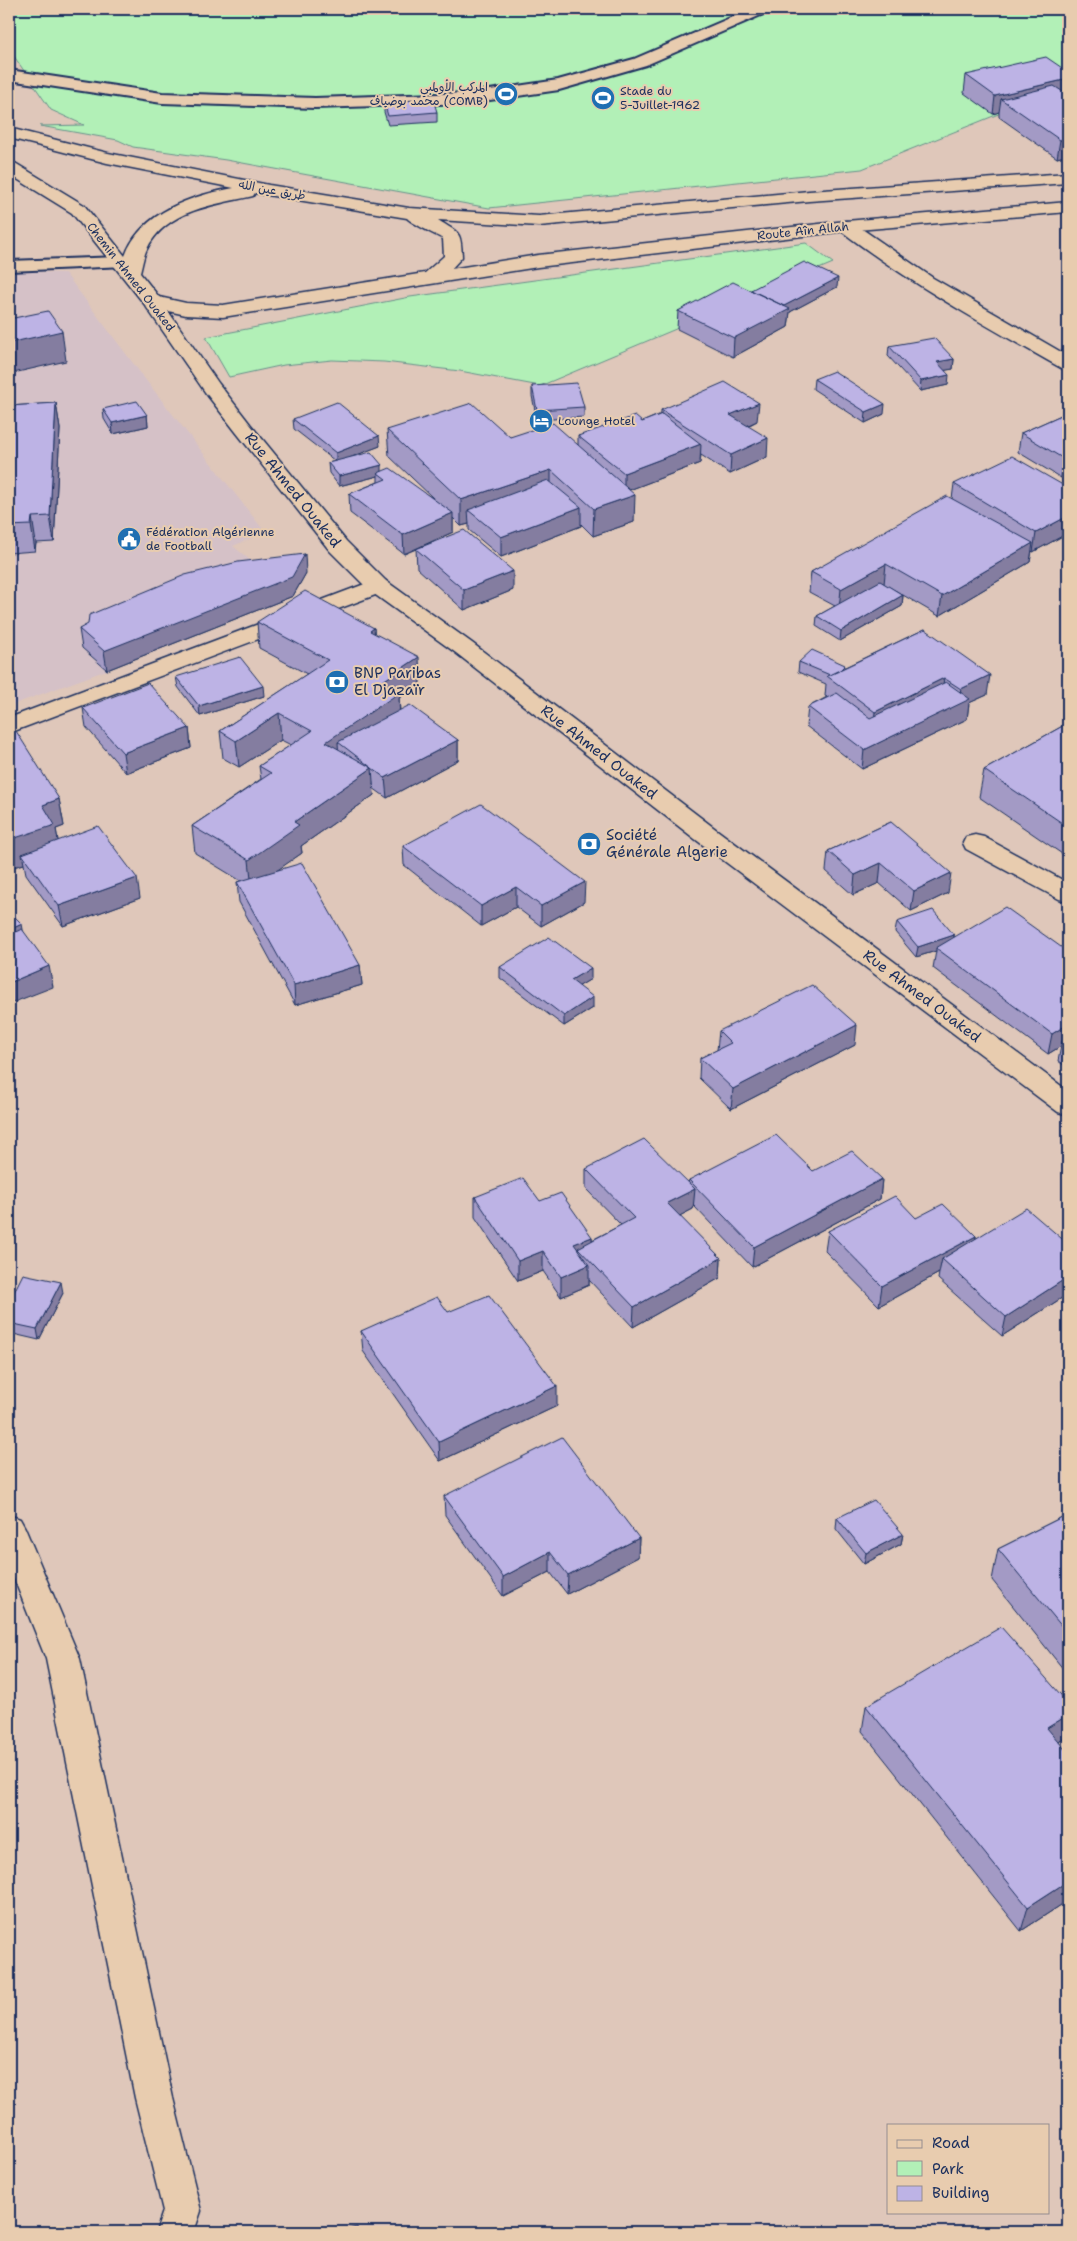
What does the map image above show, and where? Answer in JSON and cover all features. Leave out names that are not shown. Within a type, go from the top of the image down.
[{"type":"main road","name":"طريق عين الله","points":[[9,133],[107,158],[269,190],[409,213],[539,221],[808,196],[1068,178]]},
{"type":"main road","name":"Chemin Ahmed Ouaked","points":[[9,167],[78,209],[152,301],[183,345]]},
{"type":"main road","points":[[125,268],[138,246],[162,219],[195,202],[222,195],[269,190]]},
{"type":"main road","name":"Route Aîn Allah","points":[[432,277],[538,261],[846,226],[1068,207]]},
{"type":"main road","points":[[152,301],[186,309],[223,311],[432,277],[453,257],[452,237],[428,222],[384,208]]},
{"type":"main road","points":[[846,226],[868,244],[951,296],[1068,364]]},
{"type":"main road","points":[[183,345],[196,327],[223,311]]},
{"type":"main road","name":"Rue Ahmed Ouaked","points":[[183,345],[212,388],[338,546],[378,586],[464,648],[704,833],[1068,1105]]},
{"type":"main road","points":[[9,726],[378,586]]},
{"type":"main road","points":[[975,843],[1068,893]]},
{"type":"main road","points":[[9,1528],[64,1659],[154,2098],[182,2211],[175,2232]]},
{"type":"lane","points":[[9,75],[162,98],[315,102],[468,98],[559,85],[640,62],[763,9]]},
{"type":"lane","points":[[9,266],[125,268]]},
{"type":"shaded area","name":"Fédération Algérienne de Football","points":[[9,271],[65,273],[265,532],[233,546],[272,578],[107,670],[9,706]]},
{"type":"green space","name":"المركب الأولمبي محمد بوضياف (COMB)","points":[[9,9],[1068,9],[1068,86],[862,169],[489,208],[226,160],[133,147],[118,140],[40,126],[84,125],[51,110],[9,49]]},
{"type":"green space","points":[[806,243],[833,263],[540,386],[460,371],[384,362],[332,360],[284,365],[229,377],[206,337],[410,297]]},
{"type":"building","points":[[1046,57],[1068,72],[1068,79],[995,96],[966,75]]},
{"type":"building","points":[[1054,86],[1068,95],[1068,138],[1060,140],[1001,99]]},
{"type":"building","points":[[433,99],[437,112],[388,116],[384,102]]},
{"type":"building","points":[[804,262],[838,278],[784,306],[751,290]]},
{"type":"building","points":[[733,282],[790,309],[734,338],[678,311]]},
{"type":"building","points":[[9,311],[14,318],[9,319]]},
{"type":"building","points":[[48,311],[62,331],[9,343],[9,319]]},
{"type":"building","points":[[934,338],[954,359],[937,362],[949,375],[921,381],[889,346]]},
{"type":"building","points":[[834,371],[885,404],[866,412],[814,379]]},
{"type":"building","points":[[725,382],[759,403],[730,415],[768,438],[731,455],[661,410]]},
{"type":"building","points":[[577,383],[584,407],[537,410],[532,386]]},
{"type":"building","points":[[137,401],[147,415],[112,423],[103,409]]},
{"type":"building","points":[[337,402],[379,436],[336,453],[293,419]]},
{"type":"building","points":[[56,403],[50,516],[32,517],[31,525],[9,526],[9,406]]},
{"type":"building","points":[[472,403],[510,437],[553,423],[635,495],[594,509],[551,470],[461,500],[387,430]]},
{"type":"building","points":[[1068,412],[1068,457],[1064,459],[1021,433]]},
{"type":"building","points":[[662,414],[701,444],[624,473],[578,436],[635,416],[642,422]]},
{"type":"building","points":[[371,452],[382,465],[339,476],[328,463]]},
{"type":"building","points":[[1012,456],[1068,488],[1068,516],[1036,533],[954,484]]},
{"type":"building","points":[[390,468],[453,513],[403,535],[349,494],[386,479],[378,473]]},
{"type":"building","points":[[548,480],[581,507],[501,537],[468,510]]},
{"type":"building","points":[[947,496],[1033,543],[942,596],[886,564],[841,589],[811,572]]},
{"type":"building","points":[[464,530],[513,571],[464,590],[416,549]]},
{"type":"building","points":[[305,554],[292,577],[104,651],[79,629],[88,624],[89,615],[185,575],[238,562]]},
{"type":"building","points":[[880,581],[903,595],[841,631],[817,616]]},
{"type":"building","points":[[305,591],[374,628],[370,631],[419,657],[380,683],[399,693],[326,742],[372,768],[294,822],[299,825],[249,860],[192,826],[271,773],[259,766],[312,731],[279,713],[236,741],[220,731],[328,660],[257,622]]},
{"type":"building","points":[[925,629],[990,675],[961,689],[944,678],[875,712],[827,676]]},
{"type":"building","points":[[812,650],[845,665],[839,671],[830,675],[799,662]]},
{"type":"building","points":[[240,657],[263,686],[199,706],[176,677]]},
{"type":"building","points":[[946,682],[970,699],[864,750],[808,707],[837,693],[870,718]]},
{"type":"building","points":[[148,683],[189,728],[123,753],[83,708]]},
{"type":"building","points":[[410,705],[458,740],[385,778],[338,742]]},
{"type":"building","points":[[1068,723],[1068,827],[984,770]]},
{"type":"building","points":[[16,731],[59,799],[43,805],[55,825],[9,840],[9,733]]},
{"type":"building","points":[[481,804],[585,882],[541,906],[516,887],[481,906],[403,846]]},
{"type":"building","points":[[891,822],[951,873],[914,891],[881,863],[855,875],[828,851]]},
{"type":"building","points":[[98,826],[137,878],[59,906],[22,854]]},
{"type":"building","points":[[302,863],[360,965],[294,985],[237,882]]},
{"type":"building","points":[[1005,907],[1068,952],[1068,1024],[1052,1034],[936,948]]},
{"type":"building","points":[[933,910],[954,935],[918,947],[897,922]]},
{"type":"building","points":[[9,911],[22,924],[9,930]]},
{"type":"building","points":[[22,929],[49,966],[9,983],[9,935]]},
{"type":"building","points":[[549,937],[591,968],[571,980],[593,997],[564,1016],[500,967]]},
{"type":"building","points":[[812,985],[857,1025],[733,1089],[700,1058],[731,1043],[719,1031]]},
{"type":"building","points":[[1068,1036],[1068,1045],[1062,1041]]},
{"type":"building","points":[[776,1135],[813,1171],[852,1151],[882,1179],[754,1247],[689,1180]]},
{"type":"building","points":[[644,1139],[695,1189],[667,1203],[721,1258],[634,1307],[578,1248],[634,1218],[586,1169]]},
{"type":"building","points":[[523,1178],[540,1201],[561,1193],[592,1237],[574,1244],[589,1265],[561,1277],[543,1251],[518,1261],[475,1197]]},
{"type":"building","points":[[895,1196],[916,1218],[943,1204],[976,1236],[882,1286],[828,1231]]},
{"type":"building","points":[[1026,1208],[1068,1244],[1068,1277],[1006,1317],[942,1259]]},
{"type":"building","points":[[23,1274],[61,1282],[37,1329],[9,1323],[9,1302]]},
{"type":"building","points":[[489,1295],[557,1386],[439,1442],[361,1331],[437,1297],[448,1312]]},
{"type":"building","points":[[562,1437],[639,1538],[568,1575],[550,1552],[503,1577],[444,1496]]},
{"type":"building","points":[[874,1500],[903,1534],[866,1553],[837,1518]]},
{"type":"building","points":[[1068,1514],[1068,1634],[998,1549]]},
{"type":"building","points":[[1001,1627],[1068,1703],[1068,1715],[1047,1728],[1068,1753],[1068,1881],[1028,1907],[866,1706]]},
{"type":"building","points":[[357,2227],[358,2232],[334,2232]]},
{"type":"place","name":"المركب الأولمبي محمد بوضياف (COMB)","points":[[506,94]]},
{"type":"place","name":"Stade du 5-Juillet-1962","points":[[603,98]]},
{"type":"place","name":"Lounge Hotel","points":[[541,421]]},
{"type":"place","name":"Fédération Algérienne de Football","points":[[129,539]]},
{"type":"place","name":"BNP Paribas El Djazaïr","points":[[337,682]]},
{"type":"place","name":"Société Générale Algerie","points":[[589,844]]}]
